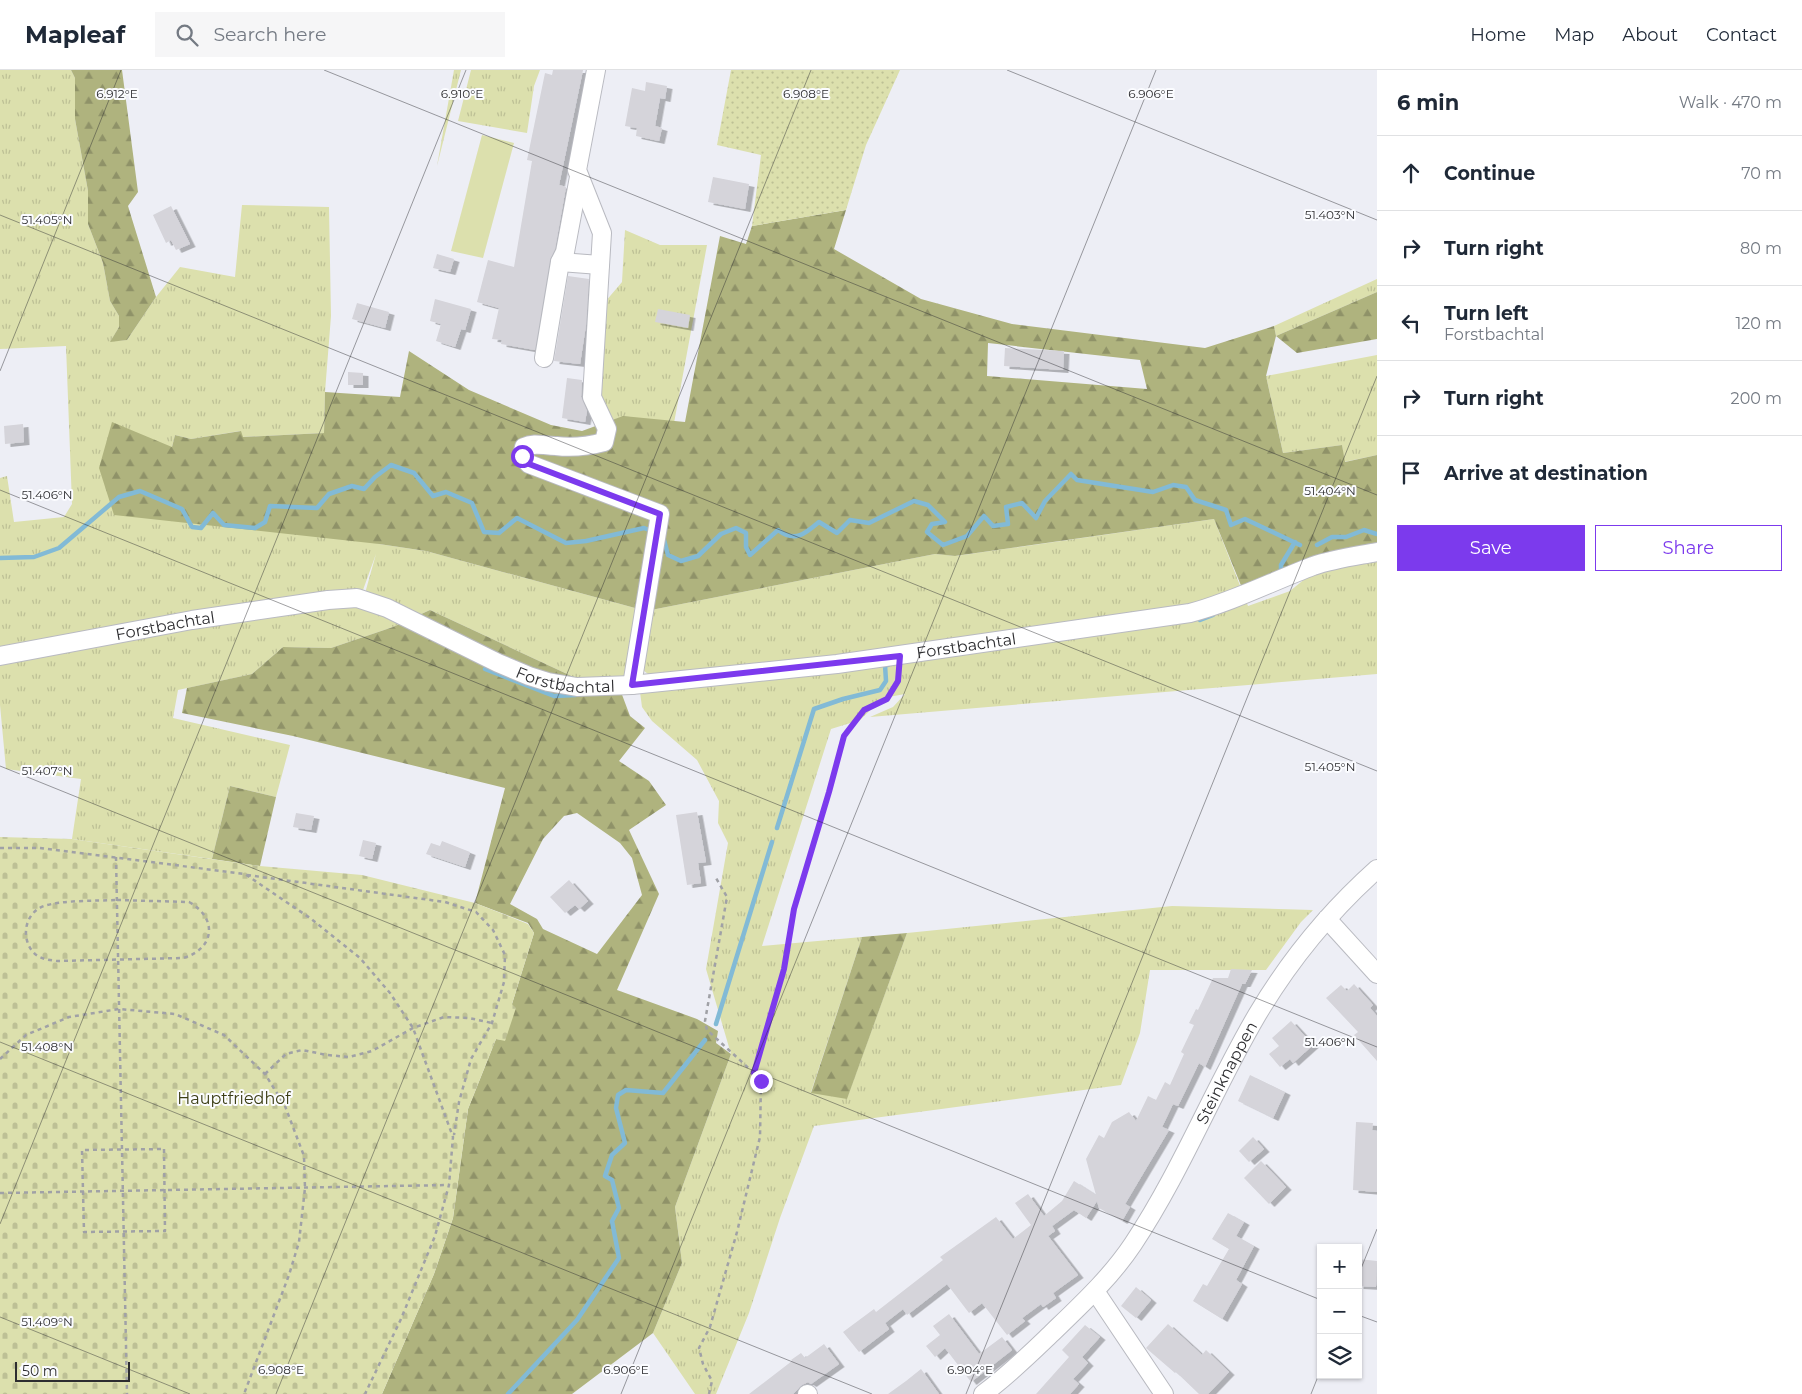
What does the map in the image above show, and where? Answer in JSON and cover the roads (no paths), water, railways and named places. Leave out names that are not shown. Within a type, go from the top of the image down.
[{"type":"street","points":[[596,70],[576,170],[602,233],[592,397],[607,428],[604,442],[592,446],[556,447],[533,443],[524,448],[522,456],[529,464],[660,514],[632,685]]},
{"type":"street","points":[[544,358],[560,262],[565,252],[580,177]]},
{"type":"street","points":[[560,262],[600,265]]},
{"type":"street","name":"Forstbachtal","points":[[0,656],[192,620],[328,600],[357,598],[388,608],[498,663],[548,682],[577,687],[632,685],[900,656],[1190,613],[1228,602],[1314,566],[1333,560],[1377,552]]},
{"type":"street","name":"Steinknappen","points":[[983,1394],[1005,1378],[1095,1291],[1132,1246],[1168,1187],[1257,1014],[1282,977],[1327,919],[1359,885],[1377,870]]},
{"type":"street","points":[[1327,919],[1377,974]]},
{"type":"street","points":[[1095,1291],[1164,1394]]},
{"type":"waterway","points":[[0,558],[34,557],[59,548],[119,497],[140,491],[182,509],[192,527],[201,528],[213,513],[224,525],[255,528],[265,522],[270,506],[317,508],[329,494],[352,486],[364,489],[375,477],[391,465],[414,473],[433,496],[446,492],[472,503],[484,532],[499,533],[517,518],[566,543],[586,541],[644,528],[654,532]]},
{"type":"waterway","points":[[663,536],[668,555],[681,561],[698,556],[721,534],[736,528],[746,533],[746,547],[750,555],[778,530],[784,534],[795,536],[804,533],[819,522],[837,533],[850,520],[869,523],[914,501],[928,505],[945,522],[932,524],[927,532],[943,545],[967,536],[984,516],[993,526],[1008,524],[1006,507],[1022,503],[1036,518],[1045,501],[1071,474],[1077,480],[1153,492],[1173,485],[1186,487],[1195,500],[1226,510],[1231,525],[1245,519],[1300,545]]},
{"type":"waterway","points":[[1317,545],[1332,537],[1346,537],[1364,530],[1377,534]]},
{"type":"waterway","points":[[1281,572],[1281,565],[1295,542]]},
{"type":"waterway","points":[[1200,620],[1213,615]]},
{"type":"waterway","points":[[777,828],[814,709],[843,699],[880,690],[886,681],[885,665],[888,665]]},
{"type":"waterway","points":[[485,669],[554,696],[576,695]]},
{"type":"waterway","points":[[716,1024],[772,842]]},
{"type":"waterway","points":[[508,1394],[577,1320],[619,1258],[612,1221],[619,1208],[612,1180],[605,1176],[612,1155],[625,1143],[616,1108],[618,1095],[626,1090],[663,1093],[705,1040]]},
{"type":"park label","name":"Hauptfriedhof","points":[[234,1098]]}]
